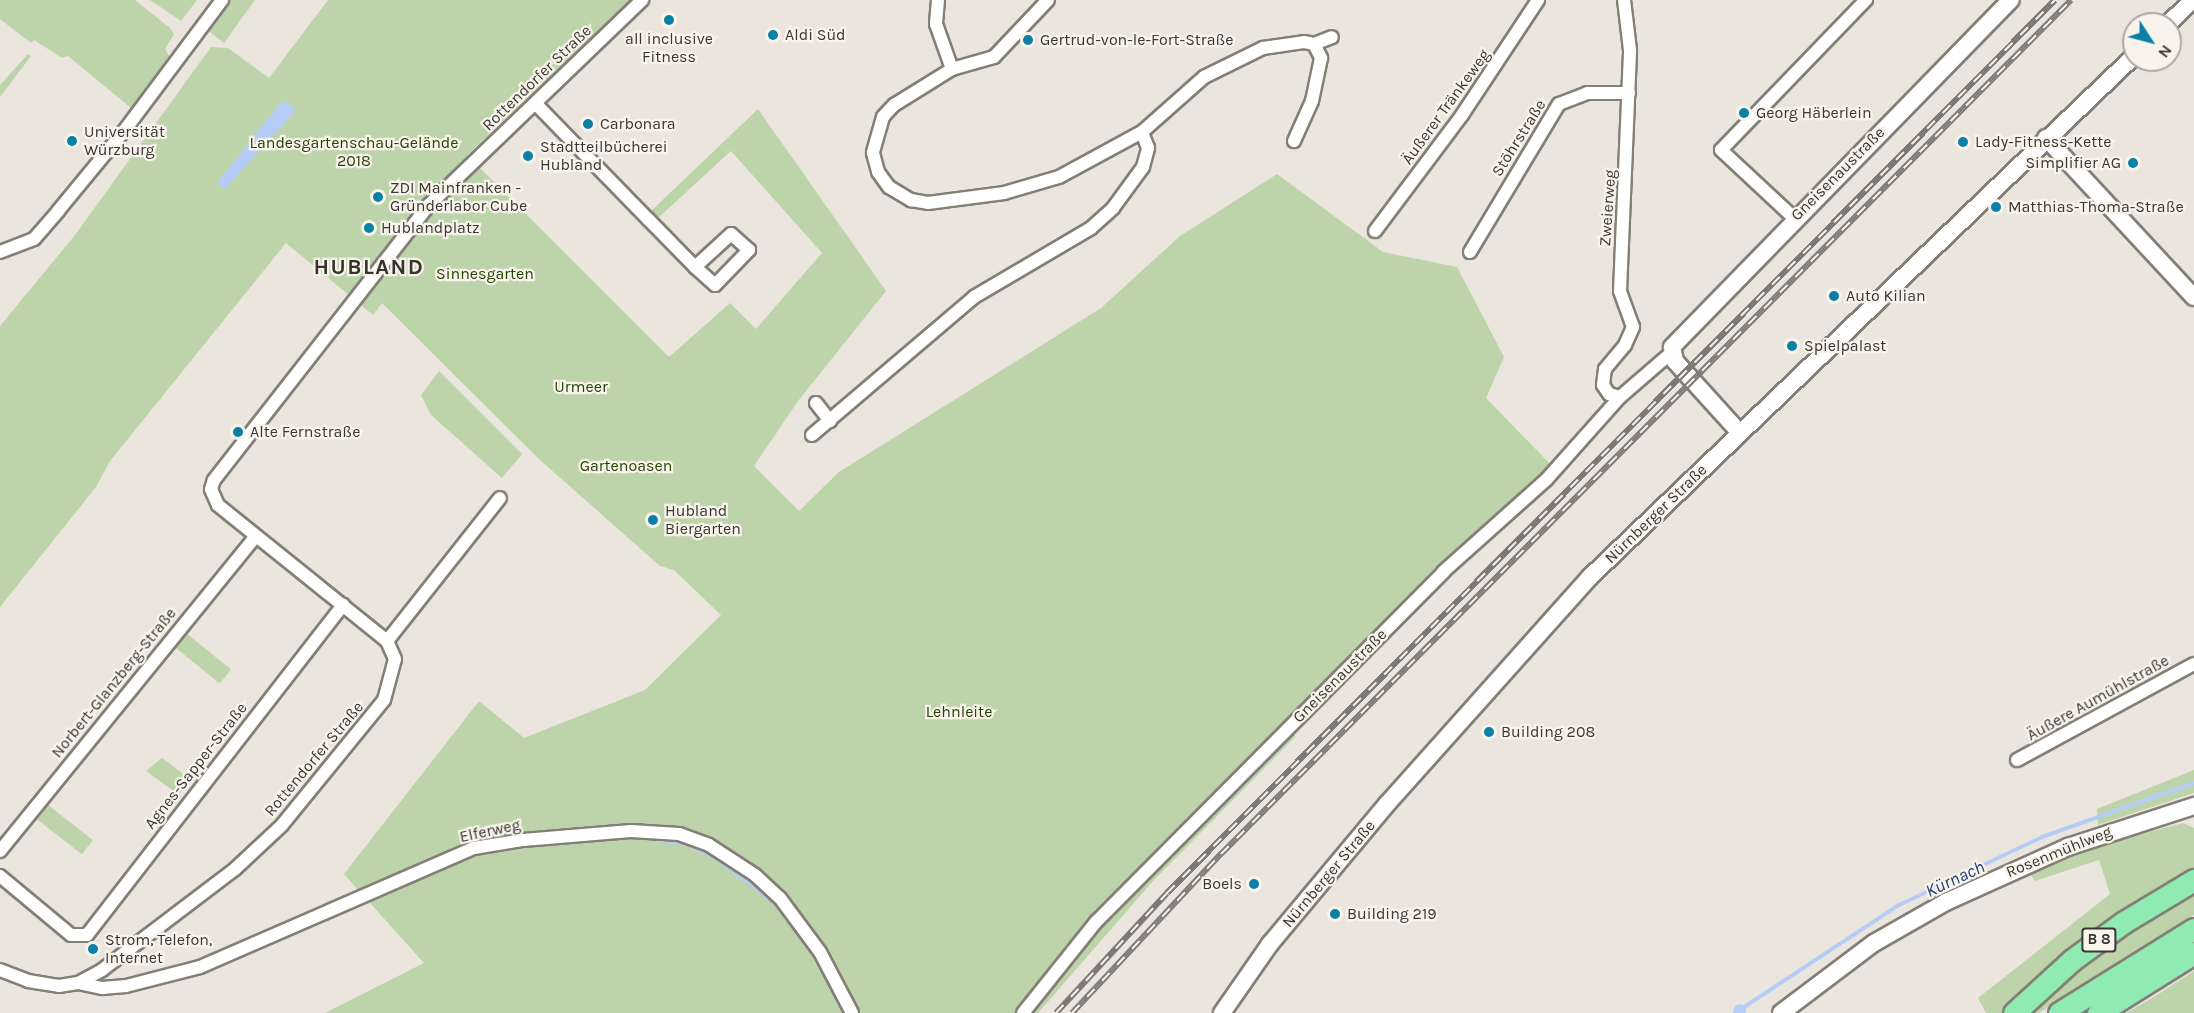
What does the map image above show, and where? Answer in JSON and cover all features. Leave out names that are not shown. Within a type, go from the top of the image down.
[{"type":"highway","name":"B 8","points":[[2014,1013],[2072,960],[2124,922],[2194,880]]},
{"type":"highway","name":"B 8","points":[[2059,1013],[2194,929]]},
{"type":"highway","points":[[2098,1013],[2194,953]]},
{"type":"street","points":[[0,252],[34,239],[131,119],[222,0]]},
{"type":"street","name":"Rottendorfer Straße","points":[[255,537],[218,505],[211,489],[214,480],[245,436],[357,299],[429,205],[642,0]]},
{"type":"street","points":[[938,0],[936,24],[952,69]]},
{"type":"street","points":[[1048,0],[994,57],[952,69],[894,105],[874,137],[873,153],[878,171],[889,187],[911,200],[928,203],[1004,193],[1059,177],[1142,132],[1202,79],[1245,55],[1283,43],[1314,44],[1332,37]]},
{"type":"street","name":"Äußerer Tränkeweg","points":[[1375,231],[1468,106],[1539,0]]},
{"type":"street","name":"Zweierweg","points":[[1620,397],[1609,394],[1603,385],[1605,369],[1625,345],[1633,327],[1620,291],[1630,50],[1624,0]]},
{"type":"street","name":"Gneisenaustraße","points":[[1023,1013],[1096,922],[1443,572],[1546,480],[1620,397],[1671,353],[1678,338],[1794,218],[2012,0]]},
{"type":"street","points":[[2180,12],[2193,0]]},
{"type":"street","points":[[1794,218],[1721,150],[1863,2]]},
{"type":"street","points":[[1294,141],[1314,90],[1321,58],[1314,44]]},
{"type":"street","name":"Nürnberger Straße","points":[[1222,1013],[1270,944],[1486,691],[1590,577],[2122,67]]},
{"type":"street","name":"Stöhrstraße","points":[[1470,252],[1559,104],[1587,93],[1629,93]]},
{"type":"street","points":[[535,102],[695,267]]},
{"type":"street","points":[[812,435],[974,297],[1091,228],[1113,208],[1143,167],[1148,148],[1142,132]]},
{"type":"street","points":[[2046,138],[2194,297]]},
{"type":"street","points":[[1671,353],[1740,433]]},
{"type":"street","points":[[816,403],[830,421]]},
{"type":"street","points":[[255,537],[387,641],[500,498]]},
{"type":"street","name":"Norbert-Glanzberg-Straße","points":[[0,851],[255,537]]},
{"type":"street","name":"Agnes-Sapper-Straße","points":[[0,876],[71,935],[87,935],[343,605]]},
{"type":"street","name":"Rottendorfer Straße","points":[[0,970],[44,986],[78,983],[102,970],[235,869],[282,825],[384,700],[395,659],[387,641]]},
{"type":"street","name":"Äußere Aumühlstraße","points":[[2017,760],[2194,664]]},
{"type":"street","name":"Rosenmühlweg","points":[[1781,1013],[1874,943],[1946,902],[2068,846],[2194,806]]},
{"type":"street","name":"Elferweg","points":[[78,983],[102,988],[126,986],[200,968],[474,848],[523,840],[631,831],[679,834],[699,841],[755,874],[780,898],[820,951],[852,1013]]},
{"type":"green space","points":[[0,0],[135,0],[170,28],[174,34],[165,49],[170,57],[131,108],[68,56],[62,58],[34,40],[31,43],[0,19]]},
{"type":"green space","points":[[150,0],[197,0],[181,21]]},
{"type":"green space","points":[[228,0],[255,0],[224,43],[206,29]]},
{"type":"green space","name":"Lehnleite","points":[[328,0],[632,0],[467,155],[669,357],[730,303],[756,329],[822,253],[731,151],[656,220],[649,213],[758,109],[886,291],[798,401],[754,466],[799,511],[839,472],[1101,308],[1180,236],[1277,174],[1383,252],[1457,267],[1504,357],[1486,398],[1554,468],[1394,612],[1284,726],[1296,736],[1153,881],[1038,1013],[325,1013],[424,963],[344,874],[479,701],[524,738],[645,690],[721,615],[674,570],[660,566],[540,460],[382,303],[373,315],[286,243],[110,461],[96,487],[0,607],[0,326],[75,235],[211,47],[228,48],[269,78]]},
{"type":"green space","points":[[28,54],[31,56],[0,97],[0,85]]},
{"type":"green space","points":[[439,371],[522,454],[502,478],[431,415],[421,395]]},
{"type":"green space","points":[[186,633],[231,670],[220,683],[175,647]]},
{"type":"green space","points":[[162,758],[190,779],[179,795],[146,771]]},
{"type":"green space","points":[[2194,770],[2194,793],[2098,825],[2097,809]]},
{"type":"green space","points":[[48,805],[93,840],[82,854],[37,819]]},
{"type":"green space","points":[[2183,823],[2194,828],[2194,875],[2006,1013],[1986,1013],[1978,998],[2110,894],[2099,860],[2035,881],[2030,874],[2096,846]]},
{"type":"green space","points":[[2194,888],[2194,915],[2039,1013],[2022,1013],[2075,964]]},
{"type":"green space","points":[[2194,971],[2194,1013],[2126,1013],[2157,995]]},
{"type":"water","points":[[283,100],[296,110],[225,189],[217,183]]},
{"type":"waterway","name":"Kürnach","points":[[1735,1013],[1899,905],[2042,837],[2194,783]]},
{"type":"waterway","points":[[647,838],[687,844],[716,858],[775,903],[814,954],[844,1013]]},
{"type":"railway","points":[[1056,1013],[1167,893],[2055,0]]},
{"type":"railway","points":[[1072,1013],[1221,854],[2071,0]]},
{"type":"place","name":"all inclusive Fitness","points":[[669,20]]},
{"type":"place","name":"Aldi Süd","points":[[773,35]]},
{"type":"place","name":"Gertrud-von-le-Fort-Straße","points":[[1028,40]]},
{"type":"place","name":"Georg Häberlein","points":[[1744,113]]},
{"type":"place","name":"Carbonara","points":[[588,124]]},
{"type":"place","name":"Universität Würzburg","points":[[72,141]]},
{"type":"place","name":"Lady-Fitness-Kette","points":[[1963,142]]},
{"type":"place","name":"Stadtteilbücherei Hubland","points":[[528,156]]},
{"type":"place","name":"Simplifier AG","points":[[2133,163]]},
{"type":"place","name":"ZDI Mainfranken - Gründerlabor Cube","points":[[378,197]]},
{"type":"place","name":"Matthias-Thoma-Straße","points":[[1996,207]]},
{"type":"place","name":"Hublandplatz","points":[[369,228]]},
{"type":"place","name":"Auto Kilian","points":[[1834,296]]},
{"type":"place","name":"Spielpalast","points":[[1792,346]]},
{"type":"place","name":"Alte Fernstraße","points":[[238,432]]},
{"type":"place","name":"Hubland Biergarten","points":[[653,520]]},
{"type":"place","name":"Building 208","points":[[1489,732]]},
{"type":"place","name":"Boels","points":[[1254,884]]},
{"type":"place","name":"Building 219","points":[[1335,914]]},
{"type":"place","name":"Strom, Telefon, Internet","points":[[93,949]]},
{"type":"district","name":"HUBLAND","points":[[369,268]]},
{"type":"park label","name":"Landesgartenschau-Gelände 2018","points":[[354,152]]},
{"type":"park label","name":"Sinnesgarten","points":[[485,274]]},
{"type":"park label","name":"Urmeer","points":[[581,387]]},
{"type":"park label","name":"Gartenoasen","points":[[626,466]]}]
